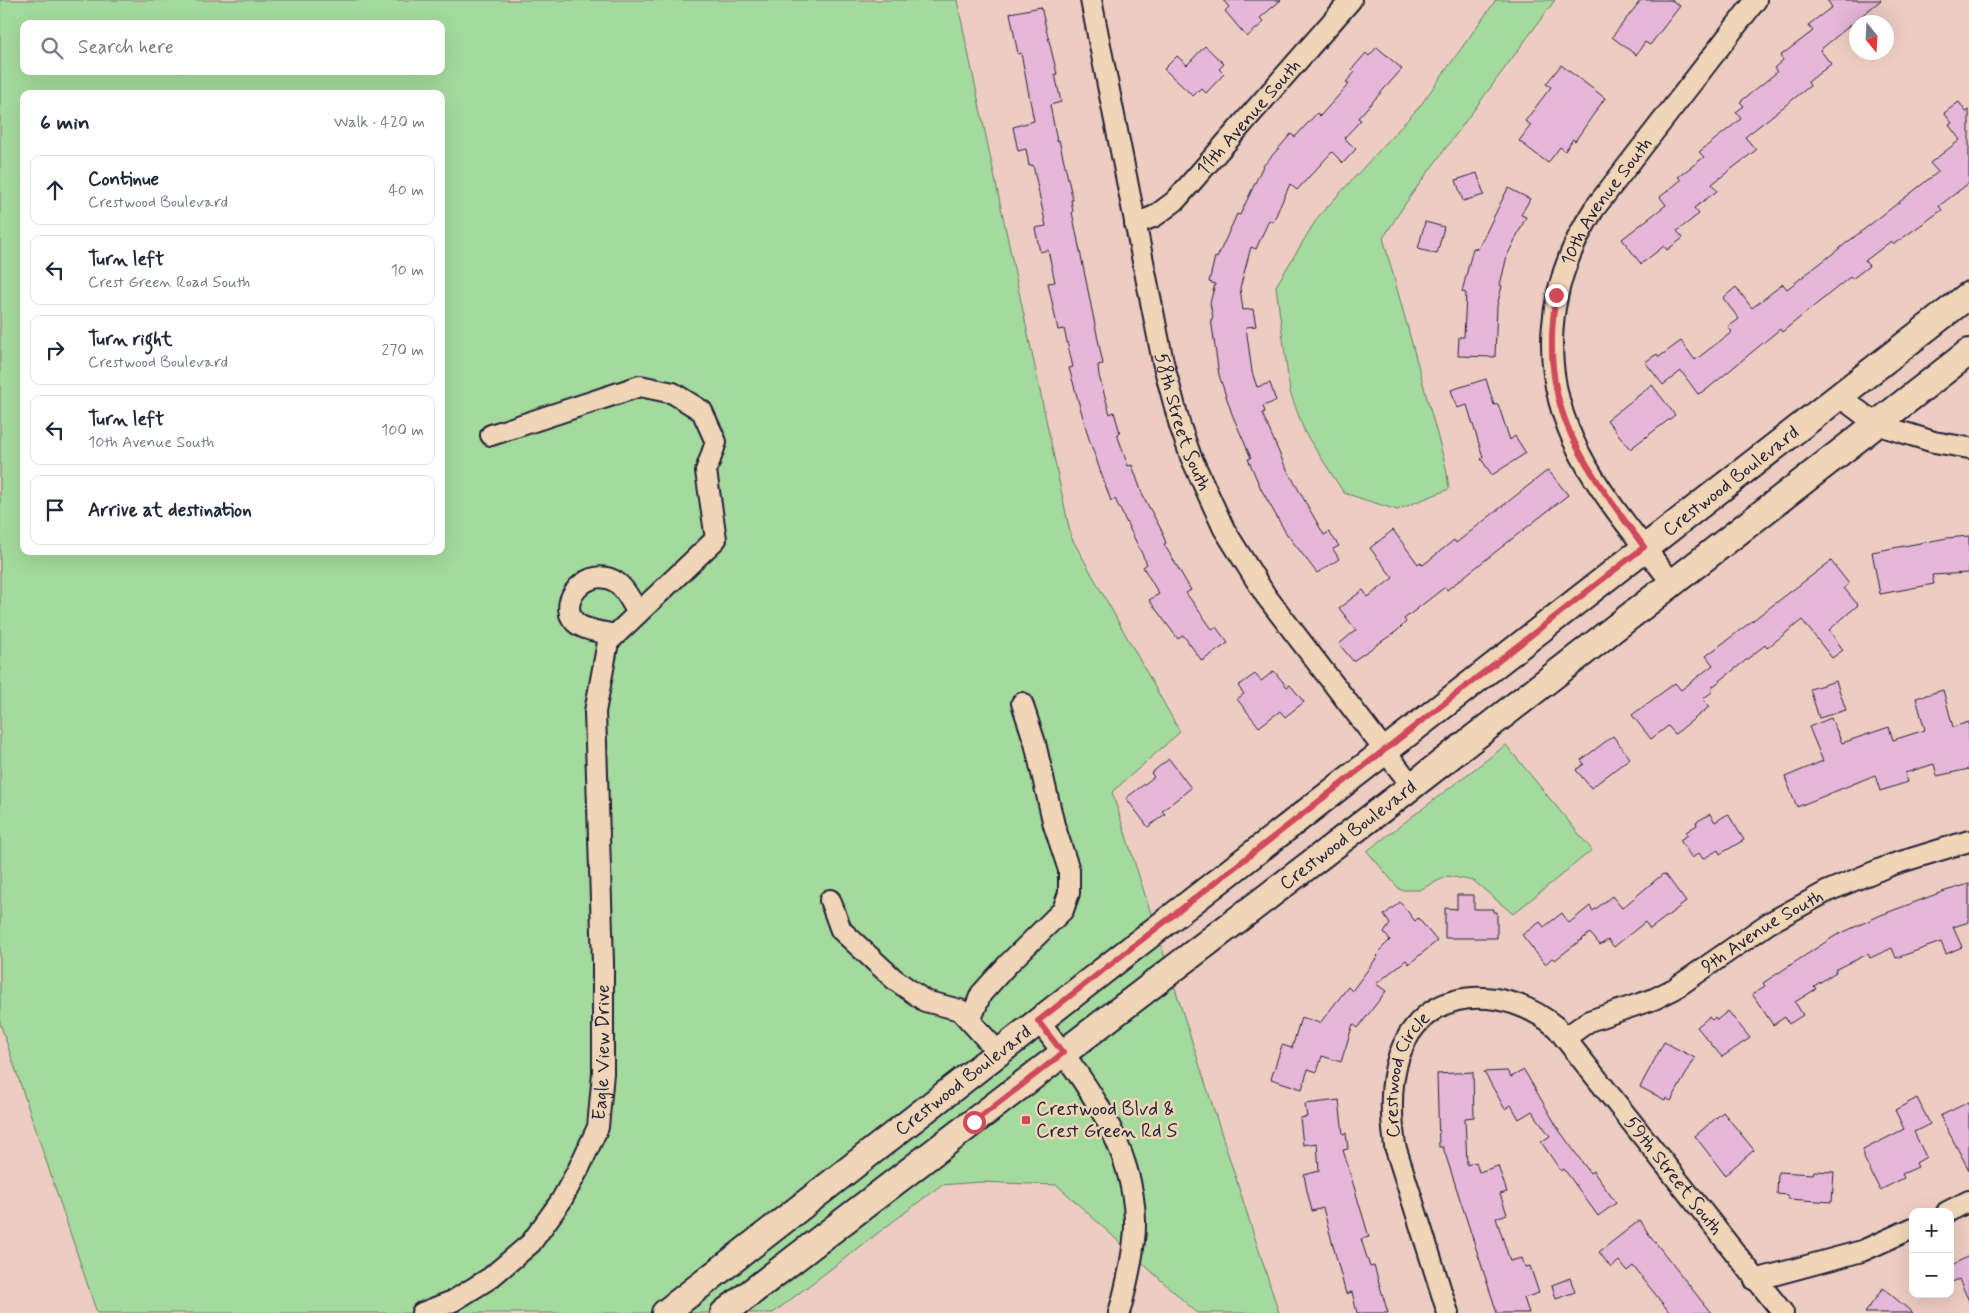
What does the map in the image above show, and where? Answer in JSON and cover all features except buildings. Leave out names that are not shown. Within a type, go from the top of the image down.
[{"type":"main road","name":"Crestwood Boulevard","points":[[665,1313],[1385,749],[1969,295]]},
{"type":"main road","name":"Crestwood Boulevard","points":[[724,1313],[1412,786],[1969,352]]},
{"type":"street","name":"58th Street South","points":[[1091,0],[1170,394],[1191,458],[1206,494],[1224,529],[1266,596],[1412,786]]},
{"type":"street","name":"11th Avenue South","points":[[1135,224],[1155,216],[1175,201],[1351,0]]},
{"type":"street","name":"10th Avenue South","points":[[1673,584],[1644,547],[1580,456],[1562,412],[1556,389],[1551,342],[1556,295],[1571,250],[1594,209],[1756,0]]},
{"type":"street","points":[[491,435],[640,386],[673,393],[702,411],[716,442],[706,471],[716,539],[615,635],[588,629],[576,622],[570,612],[571,599],[578,587],[589,579],[602,576],[616,582],[638,613]]},
{"type":"street","points":[[1839,396],[1876,424],[1934,442],[1969,448]]},
{"type":"street","name":"Eagle View Drive","points":[[422,1313],[453,1301],[490,1278],[531,1243],[561,1201],[598,1127],[603,1073],[603,963],[595,712],[608,642],[615,635]]},
{"type":"street","points":[[970,1022],[981,994],[1008,964],[1064,910],[1069,892],[1069,870],[1054,825],[1035,743],[1022,703]]},
{"type":"street","name":"9th Avenue South","points":[[1565,1038],[1589,1021],[1654,999],[1674,989],[1769,923],[1828,891],[1890,865],[1969,840]]},
{"type":"street","points":[[830,900],[841,930],[894,979],[926,1000],[960,1010],[998,1052]]},
{"type":"street","name":"Crestwood Circle","points":[[1448,1313],[1395,1146],[1391,1109],[1394,1073],[1405,1041],[1426,1017],[1439,1008],[1470,998],[1486,997],[1517,1003],[1545,1018],[1565,1038]]},
{"type":"street","points":[[1038,1021],[1092,1094],[1118,1144],[1130,1185],[1135,1220],[1126,1290],[1119,1313]]},
{"type":"street","name":"59th Street South","points":[[1565,1038],[1783,1313]]},
{"type":"street","points":[[1954,1208],[1969,1201]]},
{"type":"street","points":[[1755,1280],[1862,1251],[1909,1230]]},
{"type":"green space","points":[[0,0],[957,0],[1071,537],[1180,732],[1112,792],[1279,1313],[1197,1313],[1057,1185],[980,1182],[941,1185],[773,1313],[97,1313],[0,1023]]},
{"type":"green space","points":[[1496,0],[1555,0],[1409,198],[1383,238],[1446,467],[1449,489],[1397,510],[1344,493],[1305,433],[1290,392],[1276,286],[1318,217],[1420,106]]},
{"type":"green space","points":[[1506,745],[1592,850],[1513,914],[1474,881],[1448,876],[1419,890],[1400,890],[1367,851]]},
{"type":"place","name":"Crestwood Blvd & Crest Green Rd S","points":[[1026,1120]]},
{"type":"route","points":[[974,1122],[1063,1053],[1038,1021],[1644,547],[1580,456],[1562,412],[1552,365],[1551,342],[1556,295]]}]
